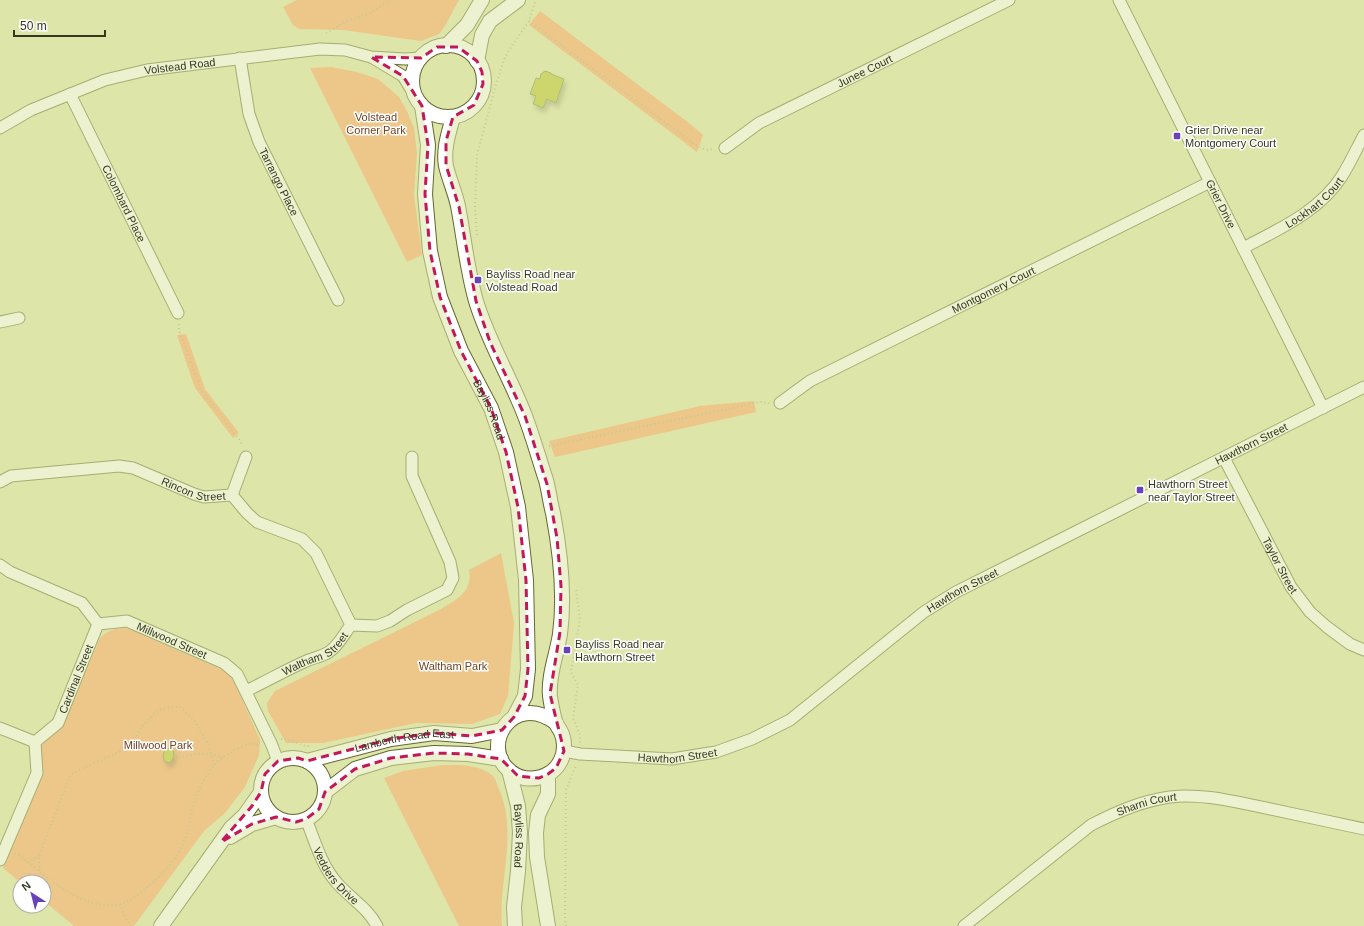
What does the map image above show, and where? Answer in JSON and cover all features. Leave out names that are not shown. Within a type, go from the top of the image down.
[{"type":"street","name":"Bayliss Road","points":[[453,117],[442,117],[431,113],[422,106],[414,94],[412,75],[421,58],[437,47],[446,46],[467,25],[482,0]]},
{"type":"street","points":[[477,61],[482,35],[490,21],[518,0]]},
{"type":"street","name":"Junee Court","points":[[724,148],[758,123],[1009,0]]},
{"type":"street","name":"Grier Drive","points":[[1119,0],[1323,408]]},
{"type":"street","points":[[446,46],[458,47],[469,52],[477,61],[482,72],[483,84],[481,95],[474,105],[465,113],[453,117],[446,141],[446,165],[457,201],[464,250],[476,301],[490,342],[525,416],[547,484],[557,538],[561,586],[560,632],[552,671],[550,694],[556,723],[564,741],[564,751],[556,768],[548,774]]},
{"type":"street","name":"Volstead Road","points":[[0,128],[31,110],[105,80],[147,70],[320,49],[345,50],[371,57],[405,59],[421,58]]},
{"type":"street","name":"Volstead Road","points":[[371,57],[403,76],[414,94]]},
{"type":"street","name":"Tarrango Place","points":[[240,58],[249,114],[259,142],[338,300]]},
{"type":"street","name":"Colombard Place","points":[[70,94],[178,313]]},
{"type":"street","name":"Bayliss Road","points":[[422,106],[428,145],[425,194],[430,250],[440,297],[461,350],[491,408],[506,452],[518,507],[526,580],[528,669],[525,696],[514,718],[507,723],[502,730],[498,740],[498,749],[501,759],[509,770],[518,776],[528,779],[539,778],[548,774],[548,794],[538,815],[536,833],[537,857],[548,926]]},
{"type":"street","name":"Lockhart Court","points":[[1243,248],[1301,217],[1324,198],[1342,177],[1364,135]]},
{"type":"street","name":"Montgomery Court","points":[[780,403],[810,381],[1210,182]]},
{"type":"street","points":[[0,322],[19,318]]},
{"type":"street","name":"Hawthorn Street","points":[[564,751],[580,754],[672,759],[716,752],[752,739],[790,720],[924,612],[956,592],[1364,387]]},
{"type":"street","points":[[232,495],[246,457]]},
{"type":"street","name":"Waltham Street","points":[[246,691],[306,661],[320,657],[330,651],[338,644],[351,625],[377,626],[390,621],[407,610],[446,590],[453,578],[450,562],[412,476],[412,457]]},
{"type":"street","name":"Taylor Street","points":[[1224,458],[1291,587],[1310,612],[1327,627],[1350,644],[1364,650]]},
{"type":"street","name":"Rincon Street","points":[[0,482],[11,476],[119,466],[134,468],[204,497],[232,495],[247,513],[257,522],[302,539],[316,553],[351,625]]},
{"type":"street","points":[[0,565],[10,572],[82,603],[98,624]]},
{"type":"street","name":"Millwood Street","points":[[98,624],[127,621],[224,663],[237,674],[271,743],[278,761]]},
{"type":"street","name":"Cardinal Street","points":[[34,742],[58,723],[98,624]]},
{"type":"street","points":[[514,718],[525,713],[536,713],[547,716],[556,723]]},
{"type":"street","points":[[0,728],[34,742],[37,773],[1,858]]},
{"type":"street","name":"Lamberth Road East","points":[[278,761],[288,758],[298,758],[307,761],[392,739],[434,733],[472,736],[502,730]]},
{"type":"street","name":"Lamberth Road East","points":[[306,819],[313,815],[324,801],[325,792],[355,769],[391,758],[434,752],[468,754],[501,759]]},
{"type":"street","points":[[278,761],[265,774],[262,782],[261,792],[263,802],[268,810],[276,817],[286,821],[296,822],[306,819]]},
{"type":"street","points":[[307,761],[315,766],[321,774],[325,783],[325,792]]},
{"type":"street","name":"Bayliss Road","points":[[509,770],[518,806],[520,832],[514,907],[515,926]]},
{"type":"street","points":[[161,926],[231,828],[244,816],[261,792]]},
{"type":"street","name":"Sharni Court","points":[[964,926],[1091,825],[1114,813],[1140,803],[1170,797],[1200,796],[1226,800],[1364,830]]},
{"type":"street","points":[[221,842],[252,824],[276,817]]},
{"type":"street","name":"Vedders Drive","points":[[306,819],[324,864],[337,883],[373,917],[377,926]]},
{"type":"path","points":[[326,33],[346,21],[368,14],[390,0]]},
{"type":"path","points":[[529,22],[694,144],[706,150],[724,148]]},
{"type":"path","points":[[178,313],[179,330],[201,390],[241,442],[246,457]]},
{"type":"path","points":[[550,446],[761,402],[780,403]]},
{"type":"path","points":[[552,671],[571,672]]},
{"type":"path","points":[[40,871],[39,856],[70,776],[73,773],[131,745],[140,729],[154,714],[161,709],[171,706],[180,707],[194,720],[208,744],[214,765]]},
{"type":"path","points":[[1,858],[8,858],[14,854],[18,854],[66,890],[88,902],[109,906],[120,904],[130,900],[153,882],[179,852],[186,837],[193,806],[198,793],[214,765],[223,757],[244,745],[252,743],[263,746],[280,739],[290,740],[305,746],[311,746]]},
{"type":"path","points":[[175,758],[200,753],[223,757]]},
{"type":"path","points":[[28,862],[39,856]]},
{"type":"path","points":[[120,904],[126,919],[131,926]]},
{"type":"highlighted area","points":[[437,47],[458,47],[477,61],[482,72],[483,84],[474,105],[453,117],[446,141],[446,165],[459,207],[476,301],[490,342],[525,416],[547,484],[557,538],[561,586],[560,632],[550,694],[564,751],[556,768],[548,774],[539,778],[518,776],[501,759],[468,754],[434,753],[391,758],[355,769],[325,792],[319,809],[306,819],[296,822],[276,817],[252,824],[221,842],[252,806],[261,792],[265,774],[278,761],[298,758],[307,761],[391,739],[434,733],[472,736],[502,730],[514,717],[525,696],[528,669],[526,580],[518,507],[506,452],[491,408],[461,351],[440,297],[430,251],[425,194],[428,145],[422,106],[403,76],[371,57],[421,58]]},
{"type":"green space","points":[[297,0],[459,0],[439,34],[421,41],[343,30],[299,29],[293,25],[283,7]]},
{"type":"green space","points":[[540,11],[703,135],[697,152],[529,25]]},
{"type":"green space","name":"Volstead Corner Park","points":[[331,67],[357,72],[378,79],[399,97],[414,128],[417,153],[414,195],[422,255],[407,262],[310,68]]},
{"type":"green space","points":[[186,334],[205,389],[239,433],[233,438],[195,388],[177,335]]},
{"type":"green space","points":[[754,401],[756,412],[555,457],[549,441],[700,406]]},
{"type":"green space","name":"Waltham Park","points":[[501,553],[514,623],[508,696],[500,714],[472,724],[416,723],[323,743],[286,743],[268,711],[267,703],[275,691],[441,609],[458,598],[466,589],[470,578],[469,570]]},
{"type":"green space","name":"Millwood Park","points":[[125,628],[142,633],[147,637],[223,670],[230,676],[235,683],[260,740],[259,755],[245,787],[225,813],[204,831],[134,926],[74,926],[52,908],[52,874],[12,874],[12,875],[3,868],[43,774],[41,746],[64,724],[100,638],[111,630]]},
{"type":"green space","points":[[443,765],[476,767],[488,772],[497,782],[504,804],[507,821],[502,926],[459,926],[384,778],[403,771]]},
{"type":"building","points":[[545,71],[564,79],[556,103],[547,99],[543,108],[533,104],[536,96],[530,94],[536,78],[540,79],[541,74]]},
{"type":"building","points":[[168,748],[173,750],[174,755],[173,759],[169,763],[164,761],[163,756],[164,752]]},
{"type":"place","name":"Grier Drive near Montgomery Court","points":[[1177,136]]},
{"type":"place","name":"Bayliss Road near Volstead Road","points":[[478,280]]},
{"type":"place","name":"Hawthorn Street near Taylor Street","points":[[1140,490]]},
{"type":"place","name":"Bayliss Road near Hawthorn Street","points":[[567,650]]}]
